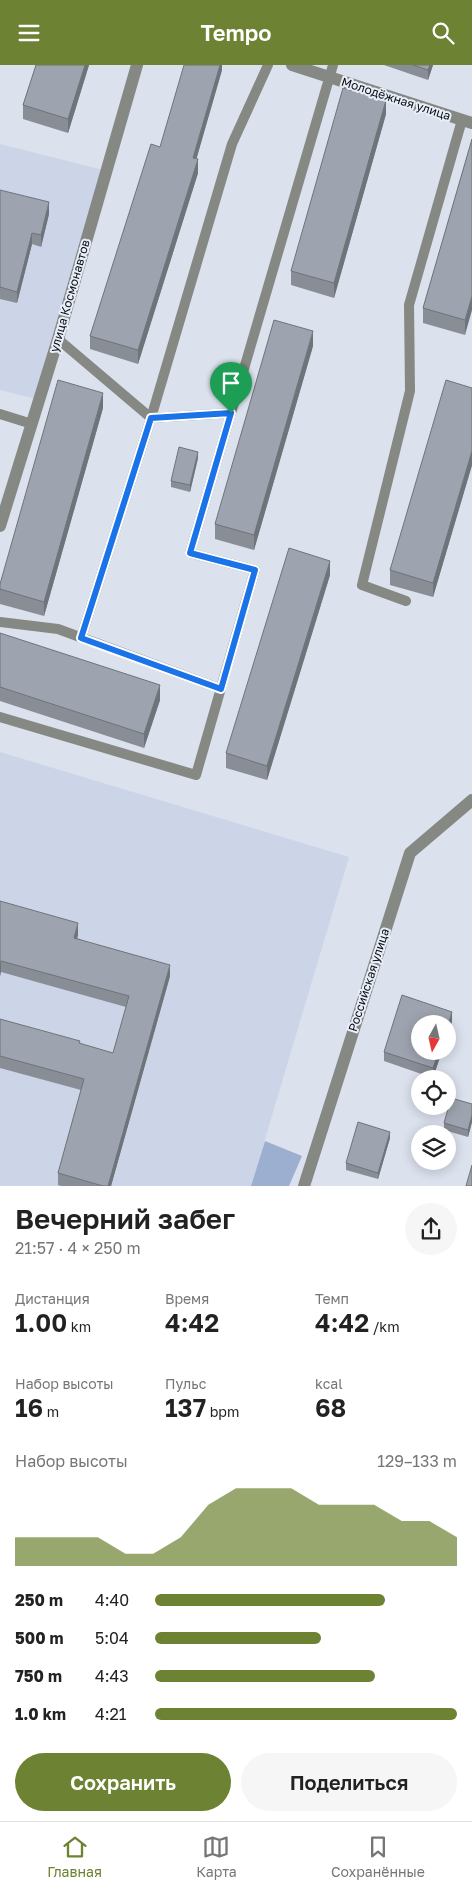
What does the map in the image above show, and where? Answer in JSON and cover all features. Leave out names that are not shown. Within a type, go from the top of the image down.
[{"type":"street","name":"улица Космонавтов","points":[[0,526],[58,339],[137,65]]},
{"type":"street","name":"Молодёжная улица","points":[[292,65],[467,122]]},
{"type":"street","name":"Российская улица","points":[[304,1186],[410,853],[472,800]]},
{"type":"lane","points":[[81,638],[151,418],[232,144],[268,65]]},
{"type":"lane","points":[[0,717],[196,775],[255,570],[190,553],[334,65]]},
{"type":"lane","points":[[406,601],[362,585],[410,391],[409,305],[467,122]]},
{"type":"lane","points":[[58,339],[151,418],[231,413]]},
{"type":"lane","points":[[0,414],[32,424]]},
{"type":"lane","points":[[0,622],[58,629],[221,689]]},
{"type":"shaded area","points":[[0,144],[103,170],[36,399],[0,390]]},
{"type":"shaded area","points":[[0,752],[349,857],[251,1186],[0,1186]]},
{"type":"shaded area","points":[[265,1141],[302,1156],[289,1186],[251,1186]]},
{"type":"building","points":[[36,65],[85,65],[68,119],[23,105]]},
{"type":"building","points":[[184,65],[220,65],[193,158],[198,159],[138,350],[90,336],[151,144],[160,147]]},
{"type":"building","points":[[413,65],[430,65],[428,70]]},
{"type":"building","points":[[343,88],[386,100],[334,283],[291,271]]},
{"type":"building","points":[[472,139],[472,296],[465,320],[423,308]]},
{"type":"building","points":[[0,190],[49,202],[41,235],[32,233],[17,292],[0,287]]},
{"type":"building","points":[[274,320],[313,331],[254,535],[215,524]]},
{"type":"building","points":[[58,380],[103,393],[44,602],[0,589],[0,584]]},
{"type":"building","points":[[446,380],[472,388],[472,451],[433,583],[390,570]]},
{"type":"building","points":[[179,447],[198,452],[190,485],[171,481]]},
{"type":"building","points":[[289,548],[330,561],[267,766],[226,753]]},
{"type":"building","points":[[0,633],[160,685],[144,734],[0,687]]},
{"type":"building","points":[[0,901],[78,923],[74,938],[170,965],[108,1186],[58,1173],[84,1079],[0,1056],[0,1019],[80,1041],[79,1043],[113,1053],[129,996],[1,961],[0,965]]},
{"type":"building","points":[[402,995],[452,1012],[451,1015],[411,1015],[411,1060],[436,1060],[433,1068],[384,1052]]},
{"type":"building","points":[[456,1099],[472,1104],[472,1115],[468,1130],[444,1123],[446,1115],[456,1115]]},
{"type":"building","points":[[358,1122],[390,1132],[378,1173],[346,1163]]},
{"type":"building","points":[[472,1165],[472,1186],[466,1186]]},
{"type":"route","points":[[231,413],[190,553],[255,570],[221,689],[81,638],[151,418],[231,413]]}]
